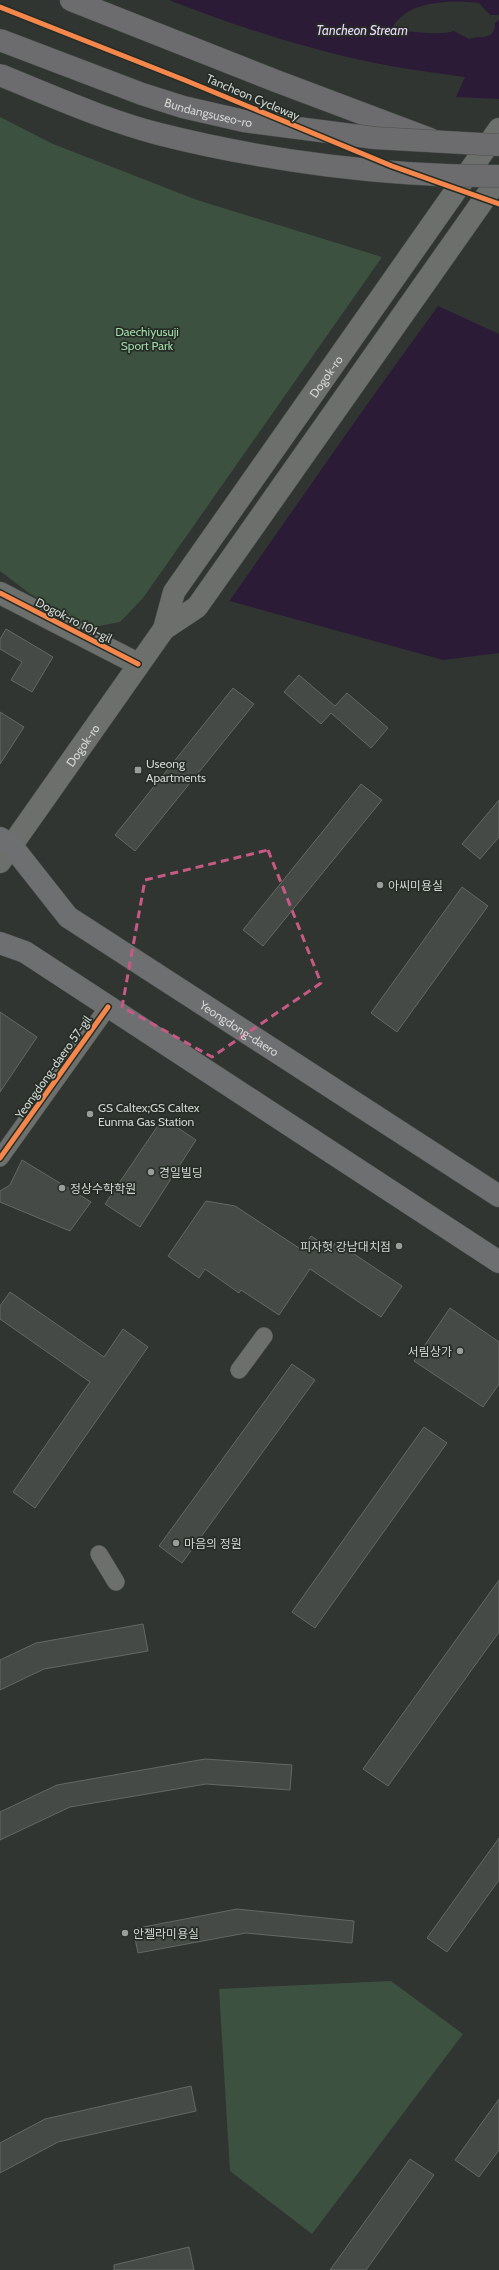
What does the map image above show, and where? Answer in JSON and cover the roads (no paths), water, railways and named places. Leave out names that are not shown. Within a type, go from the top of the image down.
[{"type":"highway","points":[[71,0],[276,81],[433,140]]},
{"type":"highway","name":"Bundangsuseo-ro","points":[[0,40],[142,94],[229,117],[375,138],[433,140],[499,145]]},
{"type":"highway","points":[[0,75],[106,116],[151,131],[209,144],[332,165],[415,173],[499,177]]},
{"type":"main road","name":"Dogok-ro","points":[[164,629],[174,592],[499,129]]},
{"type":"main road","name":"Dogok-ro","points":[[4,849],[164,629],[197,606],[499,177]]},
{"type":"main road","name":"Dogok-ro 101-gil","points":[[0,593],[138,664]]},
{"type":"main road","name":"Yeongdong-daero","points":[[4,849],[68,917],[499,1196]]},
{"type":"main road","points":[[0,943],[25,952],[499,1262]]},
{"type":"street","name":"Yeongdong-daero 57-gil","points":[[0,1158],[108,1007]]},
{"type":"street","points":[[239,1370],[264,1336]]},
{"type":"street","points":[[99,1554],[116,1582]]},
{"type":"water","name":"Tancheon Stream","points":[[169,0],[499,0],[499,15],[490,15],[479,3],[441,2],[417,7],[398,20],[391,30],[432,33],[454,31],[469,39],[490,35],[493,33],[495,23],[499,20],[499,99],[456,97],[465,77],[386,65],[323,51],[245,28]]},
{"type":"water","points":[[438,306],[499,334],[499,653],[443,660],[226,600]]},
{"type":"place","name":"Useong Apartments","points":[[138,770]]},
{"type":"place","name":"아씨미용실","points":[[380,885]]},
{"type":"place","name":"GS Caltex;GS Caltex Eunma Gas Station","points":[[90,1114]]},
{"type":"place","name":"경일빌딩","points":[[151,1172]]},
{"type":"place","name":"정상수학학원","points":[[62,1188]]},
{"type":"place","name":"피자헛 강남대치점","points":[[399,1246]]},
{"type":"place","name":"서림상가","points":[[460,1351]]},
{"type":"place","name":"마음의 정원","points":[[176,1543]]},
{"type":"place","name":"안젤라미용실","points":[[125,1933]]},
{"type":"park label","name":"Daechiyusuji Sport Park","points":[[147,338]]}]
